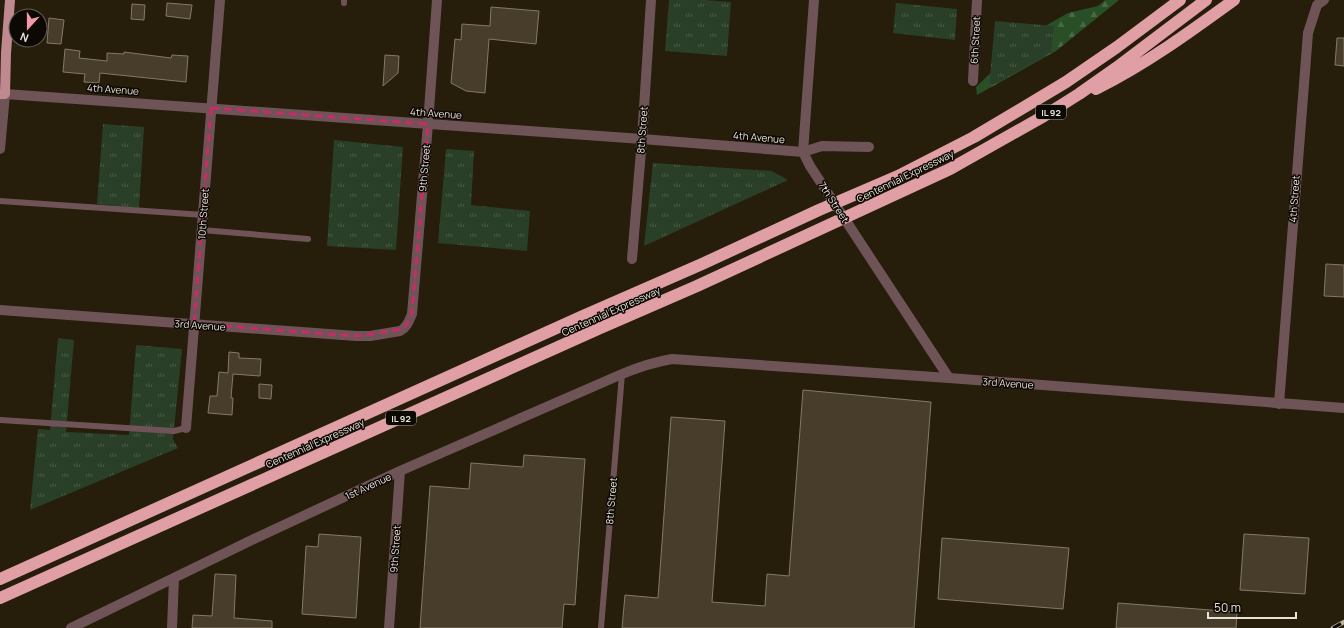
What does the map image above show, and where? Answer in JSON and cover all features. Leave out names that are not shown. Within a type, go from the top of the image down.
[{"type":"highway","points":[[1154,20],[1174,0]]},
{"type":"highway","name":"Centennial Expressway","points":[[0,579],[871,188],[943,153],[1030,105],[1066,82],[1180,0]]},
{"type":"highway","name":"Centennial Expressway","points":[[0,598],[591,332],[697,286],[833,222],[882,202],[950,169],[1044,116],[1116,68],[1206,0]]},
{"type":"highway","points":[[1044,116],[1124,75],[1160,53],[1234,0]]},
{"type":"main road","points":[[2,94],[10,0]]},
{"type":"street","name":"10th Street","points":[[186,428],[220,0]]},
{"type":"street","name":"9th Street","points":[[400,331],[404,329],[412,314],[438,0]]},
{"type":"street","name":"8th Street","points":[[632,259],[651,0]]},
{"type":"street","points":[[803,152],[814,0]]},
{"type":"street","name":"6th Street","points":[[973,81],[977,0]]},
{"type":"street","name":"4th Street","points":[[1279,404],[1308,33],[1317,5],[1324,0]]},
{"type":"street","name":"4th Avenue","points":[[2,94],[642,139],[803,152],[822,146],[869,147]]},
{"type":"street","points":[[0,149],[2,94]]},
{"type":"street","name":"7th Street","points":[[803,152],[810,166],[949,378]]},
{"type":"street","name":"3rd Avenue","points":[[0,310],[356,336],[370,336],[400,331]]},
{"type":"street","name":"3rd Avenue","points":[[672,359],[1344,408]]},
{"type":"street","name":"1st Avenue","points":[[71,628],[256,538],[400,471],[622,374],[644,365],[672,359]]},
{"type":"street","name":"9th Street","points":[[389,628],[400,471]]},
{"type":"street","points":[[172,628],[174,578]]},
{"type":"lane","points":[[0,201],[204,216]]},
{"type":"lane","points":[[202,230],[308,239]]},
{"type":"lane","name":"8th Street","points":[[601,628],[622,374]]},
{"type":"lane","points":[[0,420],[174,431],[186,428]]},
{"type":"highlighted area","points":[[211,108],[428,124],[412,314],[404,329],[356,336],[194,324]]},
{"type":"green space","points":[[669,0],[731,2],[727,56],[665,51]]},
{"type":"green space","points":[[1105,0],[1119,0],[1056,51],[977,95],[976,87],[1031,34],[1068,13],[1098,6]]},
{"type":"green space","points":[[896,3],[957,9],[955,40],[893,33]]},
{"type":"green space","points":[[995,21],[1054,26],[1051,53],[989,87]]},
{"type":"green space","points":[[103,124],[144,127],[139,208],[97,204]]},
{"type":"green space","points":[[334,140],[403,147],[396,250],[327,246]]},
{"type":"green space","points":[[446,149],[474,151],[471,205],[530,211],[527,251],[438,243]]},
{"type":"green space","points":[[653,163],[772,171],[788,180],[644,246]]},
{"type":"green space","points":[[58,338],[74,340],[66,432],[129,435],[136,345],[182,349],[173,439],[178,448],[30,510],[38,429],[50,430]]},
{"type":"building","points":[[167,3],[192,5],[190,19],[166,16]]},
{"type":"building","points":[[132,4],[145,5],[144,20],[131,19]]},
{"type":"building","points":[[491,7],[539,11],[536,44],[489,39],[485,93],[466,91],[451,83],[455,39],[461,40],[462,24],[490,26]]},
{"type":"building","points":[[49,18],[64,20],[61,44],[48,43]]},
{"type":"building","points":[[1337,38],[1344,38],[1344,66],[1335,65]]},
{"type":"building","points":[[65,49],[80,51],[79,58],[107,61],[107,53],[124,54],[124,52],[171,58],[172,55],[188,56],[186,82],[100,73],[99,83],[84,82],[85,74],[63,72]]},
{"type":"building","points":[[385,55],[399,56],[398,73],[383,86]]},
{"type":"building","points":[[1326,264],[1344,265],[1344,297],[1324,296]]},
{"type":"building","points":[[229,352],[239,353],[239,358],[261,359],[260,376],[233,374],[231,398],[233,398],[232,415],[208,413],[210,396],[217,396],[219,372],[228,373]]},
{"type":"building","points":[[259,384],[272,385],[271,399],[259,398]]},
{"type":"building","points":[[803,390],[931,402],[914,628],[622,628],[625,595],[658,598],[671,417],[725,421],[712,602],[765,606],[767,574],[789,576]]},
{"type":"building","points":[[524,455],[585,459],[575,605],[564,604],[562,628],[420,628],[430,486],[469,489],[471,463],[523,467]]},
{"type":"building","points":[[319,534],[361,537],[356,618],[302,614],[306,546],[318,547]]},
{"type":"building","points":[[1244,534],[1309,538],[1305,594],[1240,590]]},
{"type":"building","points":[[942,538],[1069,548],[1063,609],[938,599]]},
{"type":"building","points":[[215,574],[236,575],[234,618],[272,621],[272,628],[192,628],[193,615],[212,616]]},
{"type":"building","points":[[1118,603],[1237,612],[1236,628],[1116,628]]},
{"type":"railway","points":[[1333,628],[1344,622]]}]
